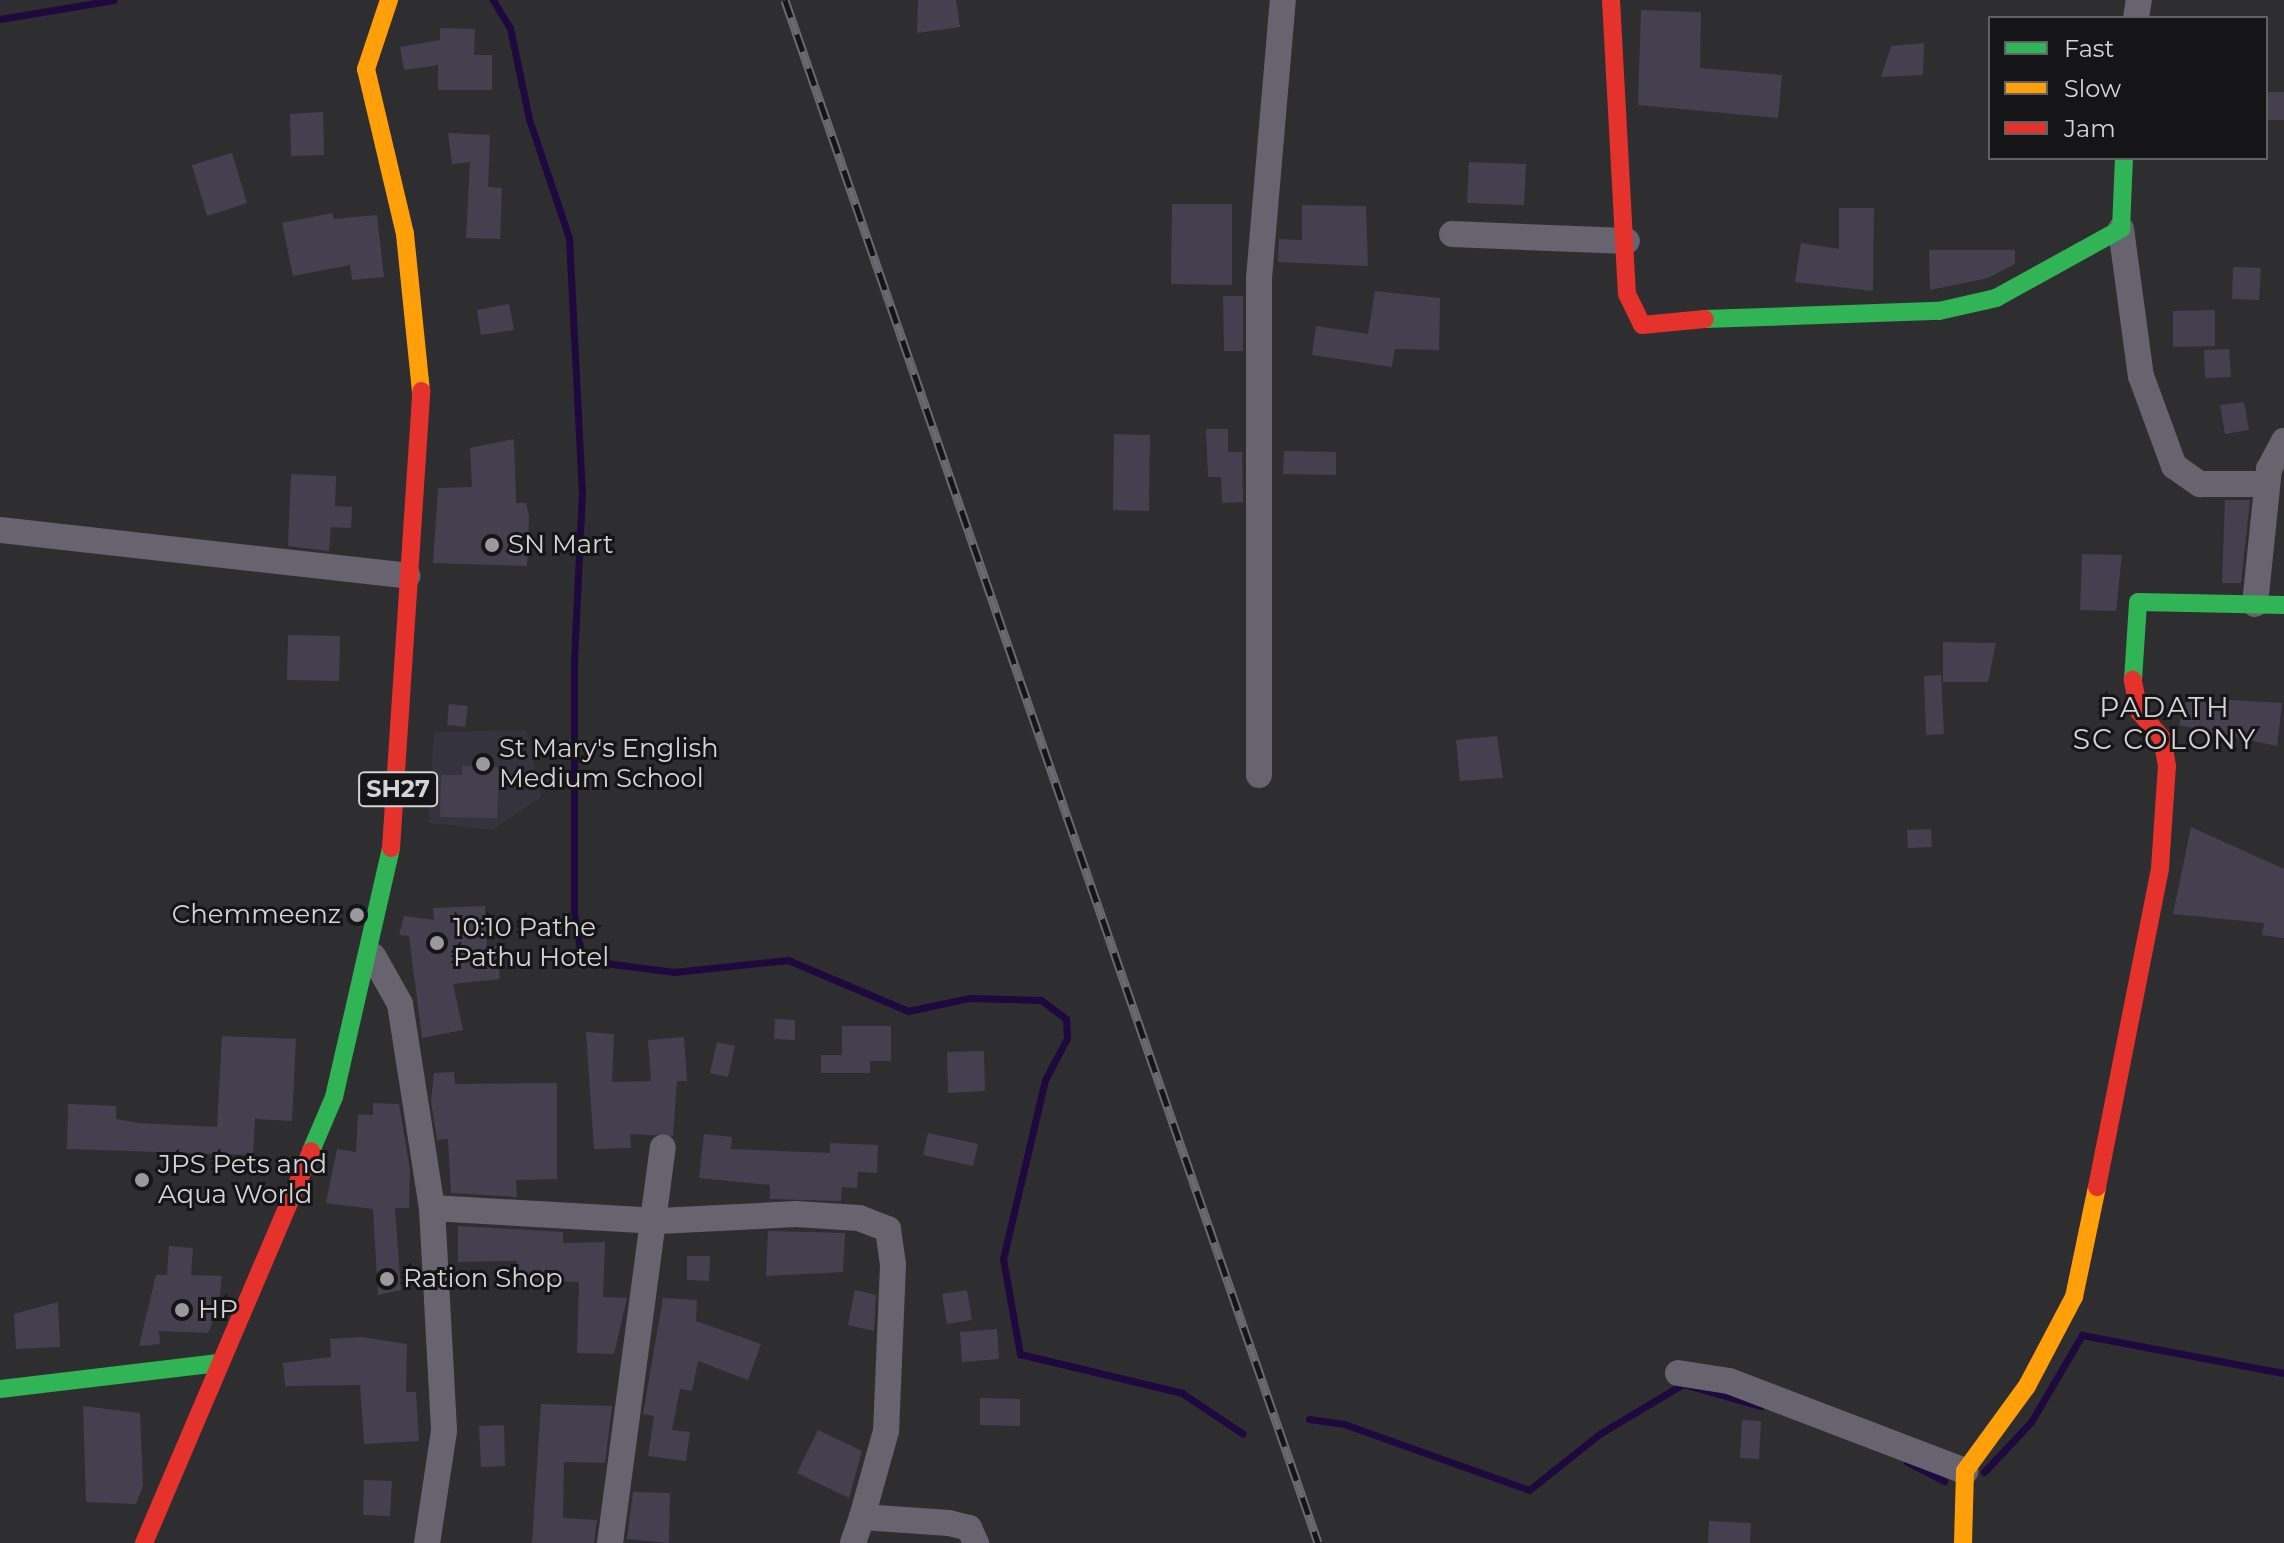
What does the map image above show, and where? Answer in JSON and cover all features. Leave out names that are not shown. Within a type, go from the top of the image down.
[{"type":"street","name":"SH27","points":[[144,1543],[218,1363],[334,1097],[373,956],[397,808],[407,576],[421,395],[418,324],[366,69],[389,0]]},
{"type":"street","points":[[1259,775],[1259,278],[1283,0]]},
{"type":"street","points":[[1611,0],[1627,241],[1627,294],[1642,325],[1771,313],[1939,311],[1996,298],[2121,229]]},
{"type":"street","points":[[2124,160],[2121,229],[2141,376],[2174,466],[2200,484],[2267,484]]},
{"type":"street","points":[[1452,234],[1627,241]]},
{"type":"street","points":[[2255,604],[2267,484],[2284,441]]},
{"type":"street","points":[[0,530],[407,576]]},
{"type":"street","points":[[1963,1543],[1965,1471],[2027,1386],[2074,1297],[2160,868],[2167,766],[2162,738],[2139,712],[2132,687],[2138,602],[2284,605]]},
{"type":"street","points":[[373,956],[400,1004],[432,1208],[444,1431],[427,1543]]},
{"type":"street","points":[[610,1543],[659,1221],[663,1148]]},
{"type":"street","points":[[432,1208],[659,1221],[796,1214],[859,1218],[888,1229],[893,1265],[886,1431],[853,1543]]},
{"type":"street","points":[[0,1389],[218,1363]]},
{"type":"street","points":[[1678,1373],[1729,1381],[1965,1471]]},
{"type":"street","points":[[862,1517],[949,1523],[969,1528],[976,1543]]},
{"type":"shaded area","name":"St Mary's English Medium School","points":[[526,730],[541,797],[492,830],[428,823],[434,732]]},
{"type":"building","points":[[918,0],[956,0],[960,27],[917,33]]},
{"type":"building","points":[[1641,10],[1701,12],[1700,68],[1782,75],[1778,118],[1638,105]]},
{"type":"building","points":[[440,28],[475,29],[474,55],[492,55],[492,90],[438,90],[438,65],[404,70],[400,47],[440,40]]},
{"type":"building","points":[[1924,43],[1923,75],[1881,77],[1891,46]]},
{"type":"building","points":[[2268,92],[2284,92],[2284,120],[2268,120]]},
{"type":"building","points":[[323,112],[324,155],[291,156],[290,114]]},
{"type":"building","points":[[448,133],[490,135],[488,187],[502,188],[500,239],[466,238],[470,162],[452,164]]},
{"type":"building","points":[[232,153],[247,203],[207,216],[192,165]]},
{"type":"building","points":[[1469,162],[1526,164],[1524,205],[1467,203]]},
{"type":"building","points":[[1172,204],[1232,204],[1232,285],[1171,284]]},
{"type":"building","points":[[1302,205],[1366,206],[1368,266],[1278,262],[1279,239],[1302,240]]},
{"type":"building","points":[[1839,208],[1874,208],[1873,291],[1795,282],[1801,243],[1839,249]]},
{"type":"building","points":[[332,213],[334,219],[377,215],[384,277],[352,280],[350,265],[293,276],[282,223]]},
{"type":"building","points":[[1929,250],[2015,250],[2015,264],[1988,278],[1930,290]]},
{"type":"building","points":[[2233,267],[2261,268],[2259,300],[2232,299]]},
{"type":"building","points":[[1375,291],[1440,298],[1439,350],[1395,349],[1392,367],[1312,355],[1316,326],[1368,334]]},
{"type":"building","points":[[1223,296],[1243,296],[1243,351],[1224,351]]},
{"type":"building","points":[[509,304],[514,330],[481,335],[477,310]]},
{"type":"building","points":[[2215,310],[2215,346],[2173,347],[2173,311]]},
{"type":"building","points":[[2229,349],[2231,377],[2205,378],[2204,350]]},
{"type":"building","points":[[2244,402],[2249,430],[2225,434],[2220,405]]},
{"type":"building","points":[[1206,429],[1228,429],[1228,452],[1242,452],[1243,502],[1222,503],[1221,477],[1208,477]]},
{"type":"building","points":[[1114,434],[1150,435],[1149,511],[1113,510]]},
{"type":"building","points":[[514,439],[516,503],[526,503],[529,516],[527,566],[433,563],[438,488],[472,487],[470,448]]},
{"type":"building","points":[[1284,451],[1336,452],[1336,475],[1283,474]]},
{"type":"building","points":[[291,474],[336,476],[335,506],[352,507],[351,528],[331,527],[329,551],[288,546]]},
{"type":"building","points":[[2225,500],[2250,500],[2241,583],[2222,583]]},
{"type":"building","points":[[2082,554],[2122,555],[2116,611],[2080,610]]},
{"type":"building","points":[[288,635],[340,636],[339,681],[287,680]]},
{"type":"building","points":[[1943,642],[1996,643],[1988,682],[1943,682]]},
{"type":"building","points":[[1941,675],[1944,734],[1926,735],[1924,676]]},
{"type":"building","points":[[2189,693],[2228,709],[2229,700],[2282,703],[2277,746],[2179,725]]},
{"type":"building","points":[[449,704],[468,706],[465,727],[447,725]]},
{"type":"building","points":[[1497,736],[1503,778],[1460,781],[1456,740]]},
{"type":"building","points":[[462,766],[499,767],[497,818],[440,817],[441,775],[462,775]]},
{"type":"building","points":[[2191,827],[2284,869],[2284,938],[2262,935],[2264,923],[2173,914]]},
{"type":"building","points":[[1931,829],[1932,847],[1908,848],[1907,830]]},
{"type":"building","points":[[485,906],[487,947],[496,946],[500,979],[453,984],[463,1030],[422,1038],[409,936],[399,935],[404,916],[434,920],[433,908]]},
{"type":"building","points":[[775,1019],[795,1020],[795,1040],[774,1039]]},
{"type":"building","points":[[842,1026],[891,1026],[891,1061],[870,1061],[870,1073],[821,1073],[821,1055],[842,1055]]},
{"type":"building","points":[[586,1032],[614,1034],[612,1082],[651,1081],[648,1040],[684,1037],[687,1081],[677,1081],[673,1136],[630,1134],[631,1148],[594,1149]]},
{"type":"building","points":[[222,1036],[296,1039],[292,1121],[255,1119],[253,1155],[67,1149],[68,1104],[116,1106],[116,1119],[139,1123],[217,1127]]},
{"type":"building","points":[[717,1042],[735,1046],[728,1077],[710,1073]]},
{"type":"building","points":[[984,1051],[985,1091],[948,1093],[947,1052]]},
{"type":"building","points":[[454,1072],[455,1084],[557,1083],[557,1179],[516,1180],[517,1197],[451,1193],[448,1139],[437,1140],[431,1101],[434,1073]]},
{"type":"building","points":[[373,1103],[399,1104],[410,1170],[409,1208],[395,1208],[401,1290],[378,1295],[373,1209],[326,1203],[337,1149],[356,1152],[358,1114],[373,1115]]},
{"type":"building","points":[[928,1133],[978,1144],[973,1166],[923,1155]]},
{"type":"building","points":[[704,1134],[732,1137],[731,1149],[830,1153],[830,1143],[878,1145],[877,1173],[858,1172],[857,1188],[842,1187],[841,1201],[770,1199],[770,1185],[699,1178]]},
{"type":"building","points":[[458,1226],[563,1232],[563,1243],[605,1242],[603,1297],[627,1298],[614,1354],[577,1353],[579,1282],[516,1280],[517,1261],[458,1262]]},
{"type":"building","points":[[768,1231],[845,1233],[843,1272],[766,1276]]},
{"type":"building","name":"HP","points":[[169,1246],[193,1248],[191,1275],[222,1276],[218,1310],[208,1333],[159,1331],[160,1344],[139,1346],[156,1275],[167,1275]]},
{"type":"building","points":[[687,1256],[710,1256],[709,1281],[687,1280]]},
{"type":"building","points":[[855,1290],[876,1295],[874,1331],[848,1325]]},
{"type":"building","points":[[967,1290],[972,1320],[947,1324],[942,1294]]},
{"type":"building","points":[[663,1298],[697,1300],[696,1321],[761,1344],[748,1380],[698,1361],[692,1391],[680,1389],[672,1430],[690,1432],[686,1461],[648,1456],[654,1416],[643,1414]]},
{"type":"building","points":[[58,1302],[60,1347],[16,1349],[14,1314]]},
{"type":"building","points":[[997,1329],[999,1359],[962,1362],[960,1332]]},
{"type":"building","points":[[361,1337],[407,1344],[406,1392],[416,1392],[419,1441],[364,1444],[360,1385],[285,1386],[283,1363],[331,1357],[330,1339]]},
{"type":"building","points":[[980,1398],[1020,1399],[1020,1426],[980,1425]]},
{"type":"building","points":[[541,1404],[612,1406],[605,1463],[564,1462],[563,1518],[597,1520],[594,1543],[532,1543]]},
{"type":"building","points":[[83,1406],[140,1413],[143,1486],[136,1504],[86,1502]]},
{"type":"building","points":[[1742,1420],[1761,1421],[1759,1459],[1740,1458]]},
{"type":"building","points":[[504,1425],[505,1466],[481,1467],[479,1426]]},
{"type":"building","points":[[818,1430],[862,1451],[849,1498],[797,1473]]},
{"type":"building","points":[[364,1480],[392,1481],[390,1516],[363,1515]]},
{"type":"building","points":[[633,1492],[670,1493],[669,1543],[627,1539]]},
{"type":"building","points":[[1709,1521],[1751,1523],[1750,1543],[1708,1543]]},
{"type":"waterway","points":[[0,19],[113,0]]},
{"type":"waterway","points":[[493,0],[510,28],[529,119],[569,238],[582,491],[574,662],[574,913],[582,960],[674,972],[788,960],[908,1011],[969,998],[1041,1000],[1066,1019],[1067,1038],[1045,1080],[1003,1259],[1020,1354],[1182,1393],[1243,1434]]},
{"type":"waterway","points":[[1984,1472],[2031,1422],[2082,1335],[2284,1373]]},
{"type":"waterway","points":[[1309,1419],[1344,1424],[1529,1490],[1601,1433],[1683,1384],[1761,1406]]},
{"type":"waterway","points":[[1907,1462],[1944,1481]]},
{"type":"railway","points":[[785,0],[1318,1543]]},
{"type":"traffic: fast","points":[[1705,319],[1939,311],[1996,298],[2121,229],[2124,160]]},
{"type":"traffic: fast","points":[[2133,680],[2138,602],[2284,605]]},
{"type":"traffic: fast","points":[[311,1151],[334,1097],[391,848]]},
{"type":"traffic: fast","points":[[0,1389],[218,1363]]},
{"type":"traffic: slow","points":[[389,0],[366,69],[405,234],[421,391]]},
{"type":"traffic: slow","points":[[1963,1543],[1965,1471],[2027,1386],[2074,1297],[2097,1187]]},
{"type":"traffic: jam","points":[[1611,0],[1627,294],[1642,325],[1705,319]]},
{"type":"traffic: jam","points":[[391,848],[421,391]]},
{"type":"traffic: jam","points":[[2097,1187],[2160,868],[2167,766],[2162,738],[2139,712],[2133,680]]},
{"type":"traffic: jam","points":[[144,1543],[311,1151]]},
{"type":"place","name":"SN Mart","points":[[492,545]]},
{"type":"place","name":"St Mary's English Medium School","points":[[483,764]]},
{"type":"place","name":"Chemmeenz","points":[[357,915]]},
{"type":"place","name":"10:10 Pathe Pathu Hotel","points":[[437,943]]},
{"type":"place","name":"JPS Pets and Aqua World","points":[[142,1180]]},
{"type":"place","name":"Ration Shop","points":[[387,1279]]},
{"type":"place","name":"HP","points":[[182,1310]]},
{"type":"district","name":"PADATH SC COLONY","points":[[2165,723]]}]
